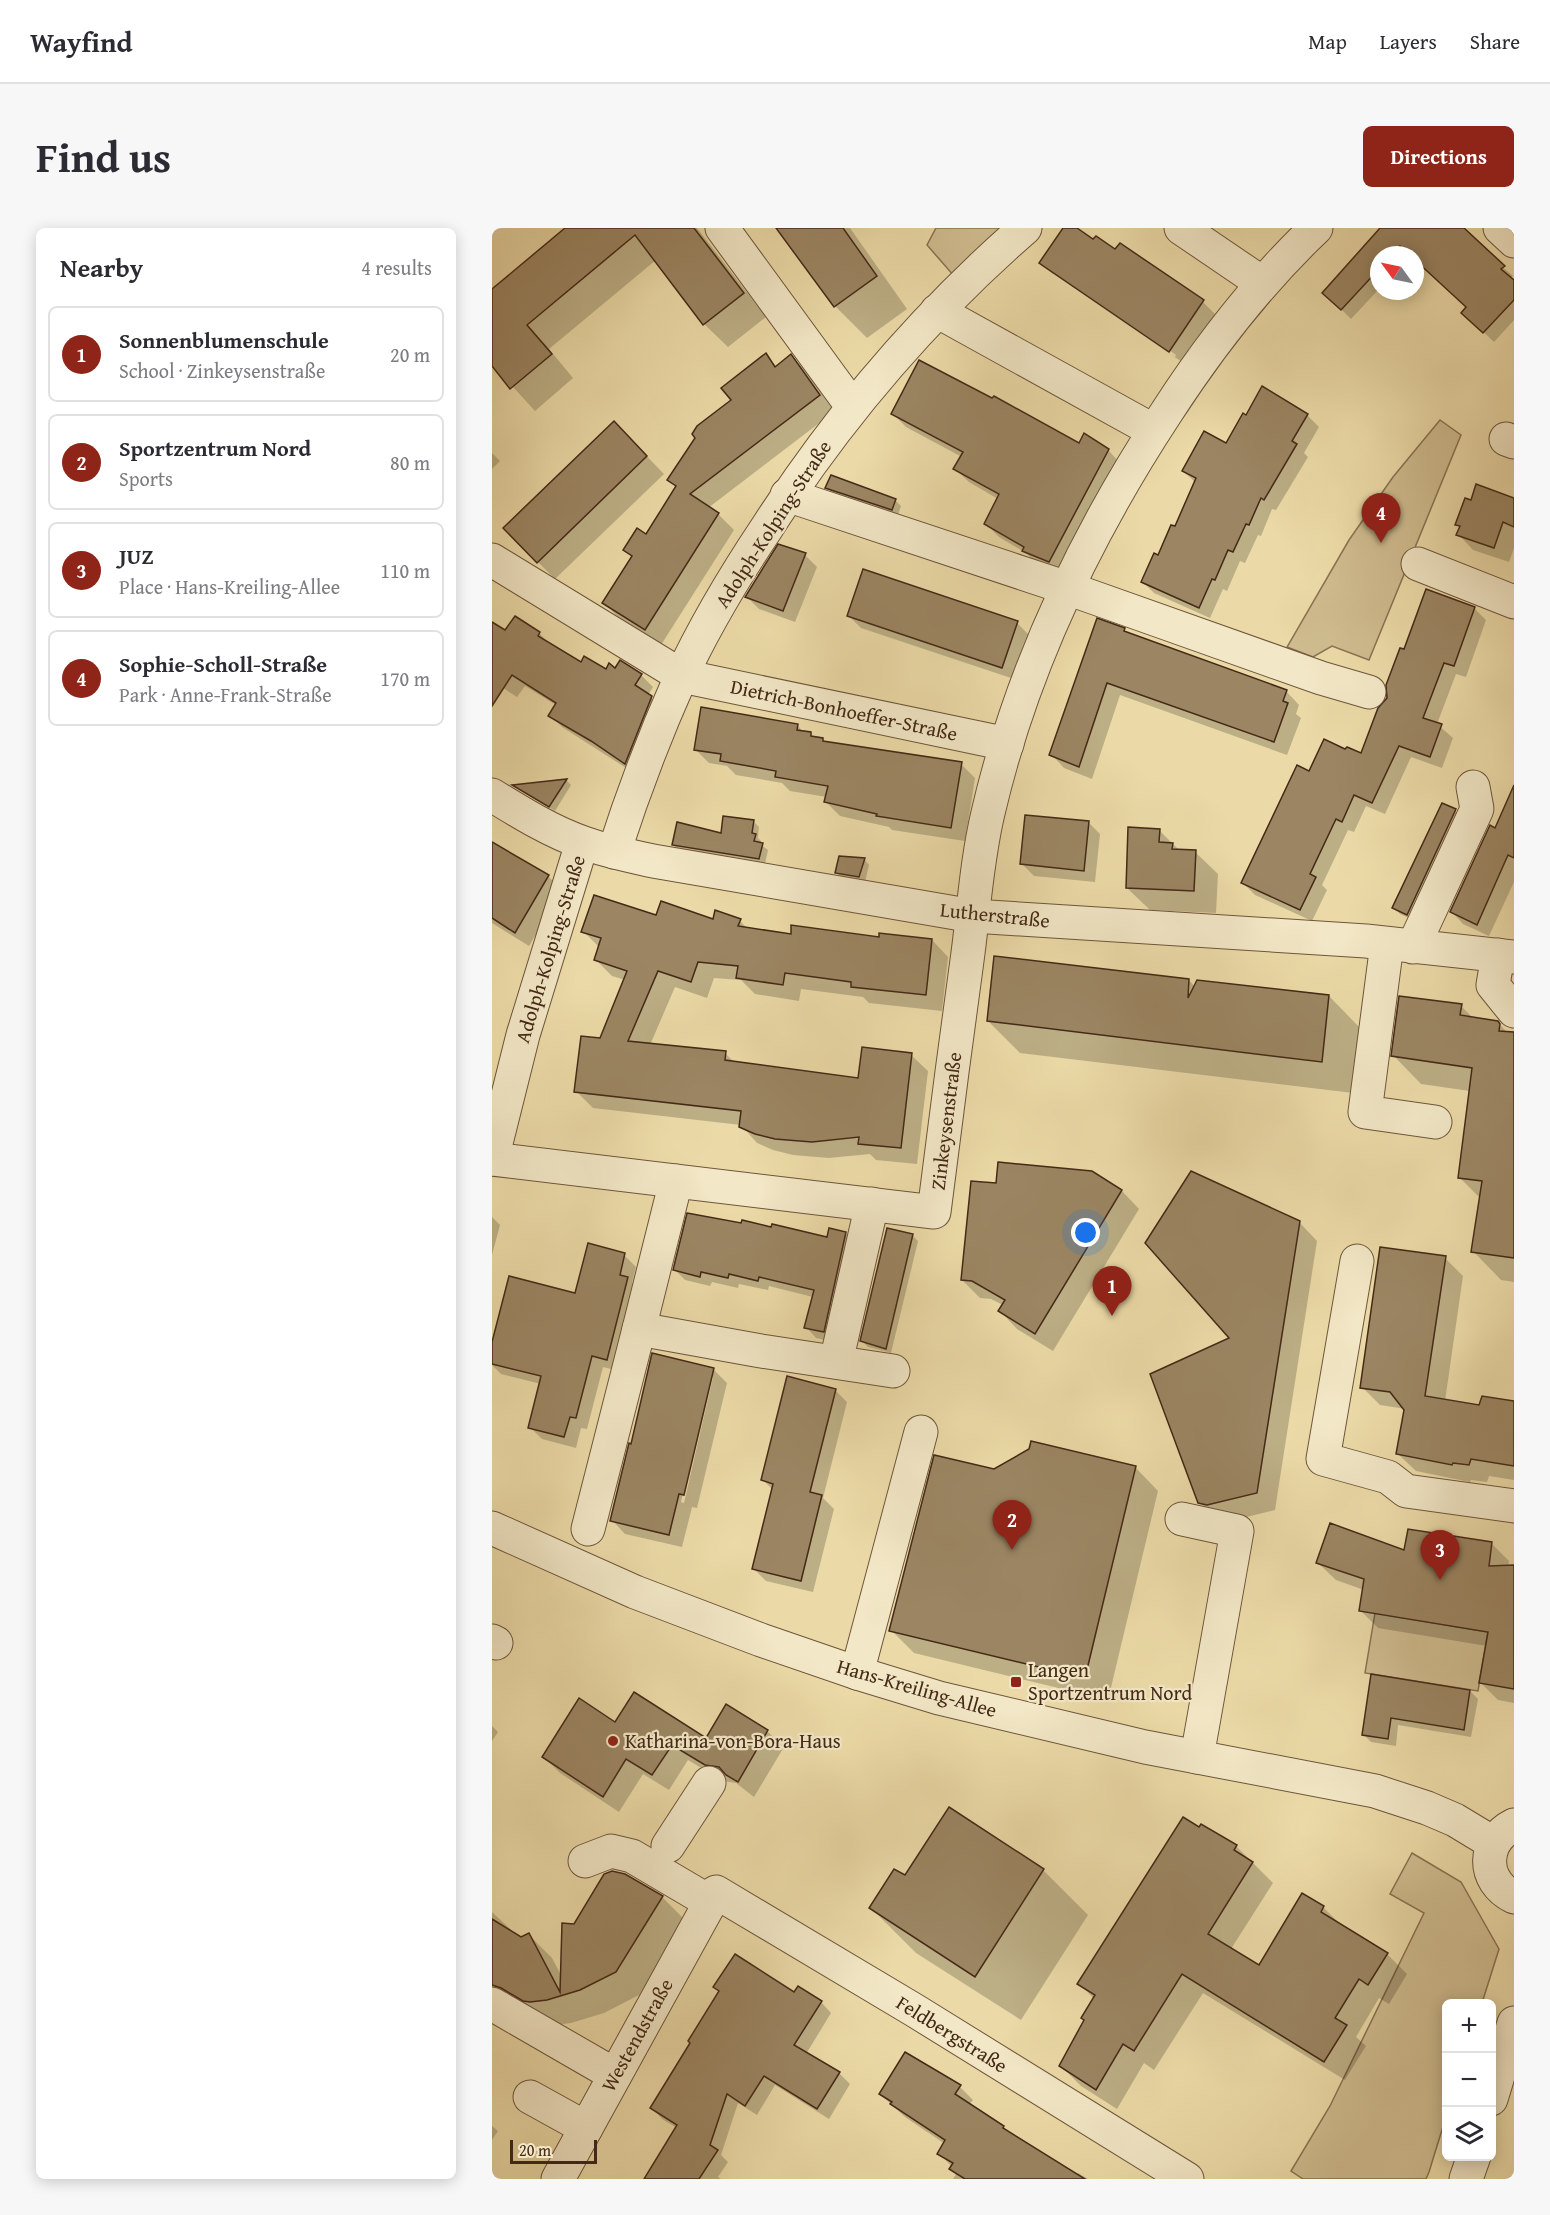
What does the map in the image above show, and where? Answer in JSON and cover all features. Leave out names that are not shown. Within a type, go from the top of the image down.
[{"type":"street","points":[[722,228],[852,406]]},
{"type":"street","name":"Adolph-Kolping-Straße","points":[[614,852],[636,784],[681,676],[734,578],[788,495],[852,406],[937,311],[1025,228]]},
{"type":"street","points":[[1180,228],[1262,283]]},
{"type":"street","points":[[973,916],[987,817],[1007,744],[1039,655],[1067,588],[1122,482],[1196,366],[1229,321],[1262,283],[1316,228]]},
{"type":"street","points":[[1500,228],[1514,241]]},
{"type":"street","points":[[937,311],[1154,430]]},
{"type":"street","points":[[788,495],[1067,588],[1321,678],[1369,692]]},
{"type":"street","points":[[492,560],[681,676]]},
{"type":"street","points":[[1418,564],[1514,602]]},
{"type":"street","name":"Dietrich-Bonhoeffer-Straße","points":[[681,676],[1007,744]]},
{"type":"street","points":[[1435,1122],[1365,1112],[1400,945],[1477,809],[1473,788]]},
{"type":"street","name":"Lutherstraße","points":[[492,795],[522,814],[582,843],[614,852],[653,861],[973,916],[1400,945],[1506,956]]},
{"type":"street","name":"Adolph-Kolping-Straße","points":[[492,1159],[523,1035],[582,843]]},
{"type":"street","name":"Zinkeysenstraße","points":[[492,1159],[934,1212],[973,916]]},
{"type":"street","points":[[1506,956],[1493,985],[1514,1011]]},
{"type":"street","points":[[588,1529],[676,1181]]},
{"type":"street","points":[[836,1362],[872,1204]]},
{"type":"street","points":[[1357,1261],[1323,1459],[1388,1477],[1406,1491],[1514,1506]]},
{"type":"street","points":[[639,1329],[761,1352],[893,1371]]},
{"type":"street","points":[[857,1673],[921,1432]]},
{"type":"street","points":[[1182,1519],[1237,1531],[1197,1757]]},
{"type":"street","name":"Hans-Kreiling-Allee","points":[[492,1528],[635,1592],[761,1640],[939,1698],[1145,1747],[1375,1791],[1504,1834]]},
{"type":"street","points":[[668,1846],[709,1782]]},
{"type":"street","points":[[1504,1834],[1490,1856],[1491,1872],[1497,1885],[1514,1897]]},
{"type":"street","name":"Feldbergstraße","points":[[585,1861],[611,1851],[632,1856],[713,1897],[845,1968],[1187,2179]]},
{"type":"street","name":"Westendstraße","points":[[558,2179],[713,1897]]},
{"type":"street","points":[[492,2004],[615,2075]]},
{"type":"street","points":[[1496,2082],[1514,2022]]},
{"type":"street","points":[[530,2097],[586,2128]]},
{"type":"street","points":[[1466,2179],[1473,2161]]},
{"type":"shaded area","points":[[936,228],[1005,228],[954,276],[927,245]]},
{"type":"shaded area","points":[[1440,420],[1461,435],[1369,660],[1332,646],[1313,657],[1287,647],[1349,540],[1393,477]]},
{"type":"shaded area","points":[[1375,1613],[1488,1632],[1478,1691],[1365,1673]]},
{"type":"shaded area","points":[[1412,1853],[1461,1882],[1499,1949],[1483,1999],[1442,1999],[1442,2130],[1426,2179],[1303,2179],[1291,2171],[1330,2106],[1424,1913],[1390,1894]]},
{"type":"building","points":[[565,228],[694,228],[744,293],[703,325],[635,235],[527,325],[552,354],[510,389],[492,366],[492,289]]},
{"type":"building","points":[[776,228],[843,228],[877,276],[834,307]]},
{"type":"building","points":[[1063,228],[1077,228],[1093,239],[1096,236],[1115,249],[1120,243],[1204,300],[1169,352],[1039,263]]},
{"type":"building","points":[[1380,228],[1464,228],[1505,266],[1501,269],[1514,280],[1514,300],[1483,333],[1461,313],[1466,307],[1424,268],[1424,246],[1370,246],[1370,279],[1341,310],[1322,293]]},
{"type":"building","points":[[766,353],[775,367],[791,354],[820,395],[690,494],[719,513],[645,630],[602,603],[632,556],[623,550],[637,528],[646,534],[676,486],[667,480],[695,438],[692,434],[697,426],[731,400],[721,388]]},
{"type":"building","points":[[919,360],[992,398],[994,396],[1079,443],[1084,433],[1109,449],[1049,562],[1022,551],[1024,547],[984,524],[999,494],[953,469],[963,452],[891,414]]},
{"type":"building","points":[[1262,386],[1308,414],[1292,441],[1297,444],[1264,500],[1261,498],[1233,552],[1228,550],[1199,608],[1141,582],[1154,553],[1158,555],[1171,525],[1175,526],[1196,478],[1182,471],[1204,431],[1226,443],[1243,413],[1246,415]]},
{"type":"building","points":[[614,421],[647,456],[537,563],[503,528]]},
{"type":"building","points":[[831,475],[896,499],[892,510],[825,488]]},
{"type":"building","points":[[1476,484],[1514,498],[1514,527],[1503,522],[1494,548],[1456,535],[1460,526],[1455,525],[1465,498],[1471,500]]},
{"type":"building","points":[[778,544],[806,553],[783,611],[745,597]]},
{"type":"building","points":[[863,569],[1018,621],[1002,668],[847,616]]},
{"type":"building","points":[[1426,589],[1475,607],[1454,666],[1444,663],[1423,718],[1442,724],[1430,757],[1399,746],[1372,803],[1354,795],[1342,822],[1336,819],[1310,874],[1316,877],[1300,910],[1241,883],[1297,765],[1309,771],[1324,739],[1345,749],[1347,747],[1361,753],[1378,708],[1387,698],[1386,685],[1400,648],[1404,649]]},
{"type":"building","points":[[515,616],[540,632],[538,636],[581,662],[584,656],[606,669],[609,663],[615,668],[620,660],[642,674],[635,685],[652,696],[625,764],[548,716],[556,703],[512,675],[492,706],[492,622],[505,630]]},
{"type":"building","points":[[1097,618],[1125,628],[1124,631],[1287,690],[1283,701],[1288,703],[1274,742],[1107,683],[1079,767],[1049,755]]},
{"type":"building","points":[[701,707],[798,724],[797,730],[811,732],[811,736],[823,738],[823,741],[962,762],[951,828],[876,816],[877,814],[824,802],[828,786],[775,777],[776,771],[720,761],[721,754],[694,750]]},
{"type":"building","points":[[567,779],[549,807],[512,785]]},
{"type":"building","points":[[1514,785],[1514,858],[1508,855],[1477,925],[1450,912],[1490,825],[1495,828]]},
{"type":"building","points":[[1442,803],[1456,809],[1407,915],[1392,908]]},
{"type":"building","points":[[1025,815],[1089,821],[1084,871],[1020,864]]},
{"type":"building","points":[[723,816],[754,820],[752,833],[756,834],[754,841],[763,843],[759,859],[672,845],[677,822],[721,833]]},
{"type":"building","points":[[1128,827],[1160,829],[1159,842],[1173,843],[1172,849],[1196,850],[1194,891],[1126,888]]},
{"type":"building","points":[[492,842],[549,875],[515,933],[492,918]]},
{"type":"building","points":[[839,856],[865,858],[859,877],[835,873]]},
{"type":"building","points":[[594,895],[656,915],[661,901],[713,919],[715,910],[741,919],[738,926],[791,934],[791,925],[879,937],[879,933],[932,939],[926,995],[851,987],[851,982],[785,973],[783,985],[736,978],[738,966],[698,962],[691,982],[658,971],[628,1041],[726,1051],[725,1060],[858,1078],[862,1047],[912,1053],[901,1148],[858,1144],[859,1137],[812,1142],[775,1139],[739,1127],[741,1111],[574,1092],[581,1036],[600,1038],[627,971],[594,960],[601,938],[581,932]]},
{"type":"building","points":[[994,956],[1189,979],[1188,998],[1197,980],[1329,995],[1322,1062],[987,1021]]},
{"type":"building","points":[[1399,996],[1462,1004],[1460,1015],[1498,1021],[1499,1031],[1514,1032],[1514,1258],[1471,1252],[1482,1181],[1458,1178],[1472,1068],[1391,1056]]},
{"type":"building","points":[[998,1162],[1092,1171],[1122,1190],[1035,1334],[998,1311],[1005,1300],[972,1281],[961,1280],[971,1181],[996,1183]]},
{"type":"building","points":[[1191,1171],[1300,1221],[1257,1493],[1207,1505],[1198,1503],[1150,1374],[1229,1338],[1145,1243]]},
{"type":"building","points":[[687,1213],[741,1223],[742,1220],[771,1227],[772,1224],[827,1237],[829,1228],[846,1232],[824,1332],[804,1328],[814,1290],[759,1277],[758,1281],[729,1274],[728,1278],[701,1272],[700,1277],[673,1270]]},
{"type":"building","points":[[887,1228],[913,1234],[886,1349],[860,1341]]},
{"type":"building","points":[[588,1243],[625,1253],[620,1275],[628,1277],[607,1360],[592,1356],[576,1418],[570,1417],[564,1437],[528,1428],[541,1376],[492,1364],[492,1342],[509,1276],[575,1293]]},
{"type":"building","points":[[1380,1247],[1446,1256],[1425,1396],[1479,1405],[1482,1396],[1514,1401],[1514,1466],[1471,1459],[1469,1465],[1453,1463],[1452,1465],[1396,1454],[1404,1410],[1390,1392],[1360,1388]]},
{"type":"building","points":[[652,1353],[714,1368],[684,1495],[679,1494],[669,1535],[610,1521]]},
{"type":"building","points":[[787,1376],[836,1389],[810,1492],[822,1495],[801,1581],[752,1569],[773,1484],[761,1480]]},
{"type":"building","points":[[1031,1441],[1136,1466],[1085,1678],[889,1631],[934,1455],[994,1469],[1029,1449]]},
{"type":"building","points":[[1330,1523],[1404,1550],[1408,1529],[1492,1542],[1489,1566],[1514,1565],[1514,1689],[1479,1683],[1488,1632],[1359,1611],[1364,1579],[1316,1563]]},
{"type":"building","points":[[1371,1674],[1470,1690],[1464,1730],[1391,1718],[1388,1739],[1362,1735]]},
{"type":"building","name":"Katharina-von-Bora-Haus","points":[[634,1692],[706,1738],[726,1704],[768,1730],[738,1782],[726,1775],[719,1767],[705,1765],[672,1745],[652,1775],[626,1759],[603,1797],[542,1757],[579,1698],[615,1722]]},
{"type":"building","points":[[949,1807],[1044,1869],[975,1977],[869,1908],[894,1869],[905,1875]]},
{"type":"building","points":[[1183,1817],[1199,1827],[1201,1824],[1237,1845],[1234,1850],[1253,1862],[1208,1934],[1259,1965],[1302,1893],[1324,1906],[1321,1912],[1388,1953],[1368,1985],[1359,1979],[1335,2018],[1347,2025],[1324,2062],[1182,1974],[1134,2051],[1123,2044],[1096,2090],[1059,2066],[1084,2020],[1081,2018],[1095,1995],[1077,1984]]},
{"type":"building","points":[[612,1871],[625,1874],[663,1896],[616,1972],[580,1990],[547,2000],[530,2002],[523,2001],[492,1985],[492,1919],[521,1937],[529,1933],[560,1992],[562,1923],[574,1924],[604,1874]]},
{"type":"building","points":[[735,1954],[794,1992],[798,1986],[822,2001],[794,2045],[840,2072],[817,2109],[764,2076],[745,2106],[727,2094],[710,2145],[718,2150],[699,2179],[644,2179],[677,2125],[650,2108],[719,1991],[713,1987]]},
{"type":"building","points":[[905,2052],[961,2085],[955,2094],[1004,2126],[1003,2128],[1085,2179],[965,2179],[949,2169],[953,2163],[937,2154],[945,2140],[890,2104],[892,2102],[879,2094]]},
{"type":"place","name":"Sophie-Scholl-Straße","points":[[1381,543]]},
{"type":"place","name":"Sonnenblumenschule","points":[[1112,1316]]},
{"type":"place","name":"Sportzentrum Nord","points":[[1012,1550]]},
{"type":"place","name":"JUZ","points":[[1440,1580]]},
{"type":"place","name":"Langen Sportzentrum Nord","points":[[1016,1682]]},
{"type":"place","name":"Katharina-von-Bora-Haus","points":[[613,1741]]}]
